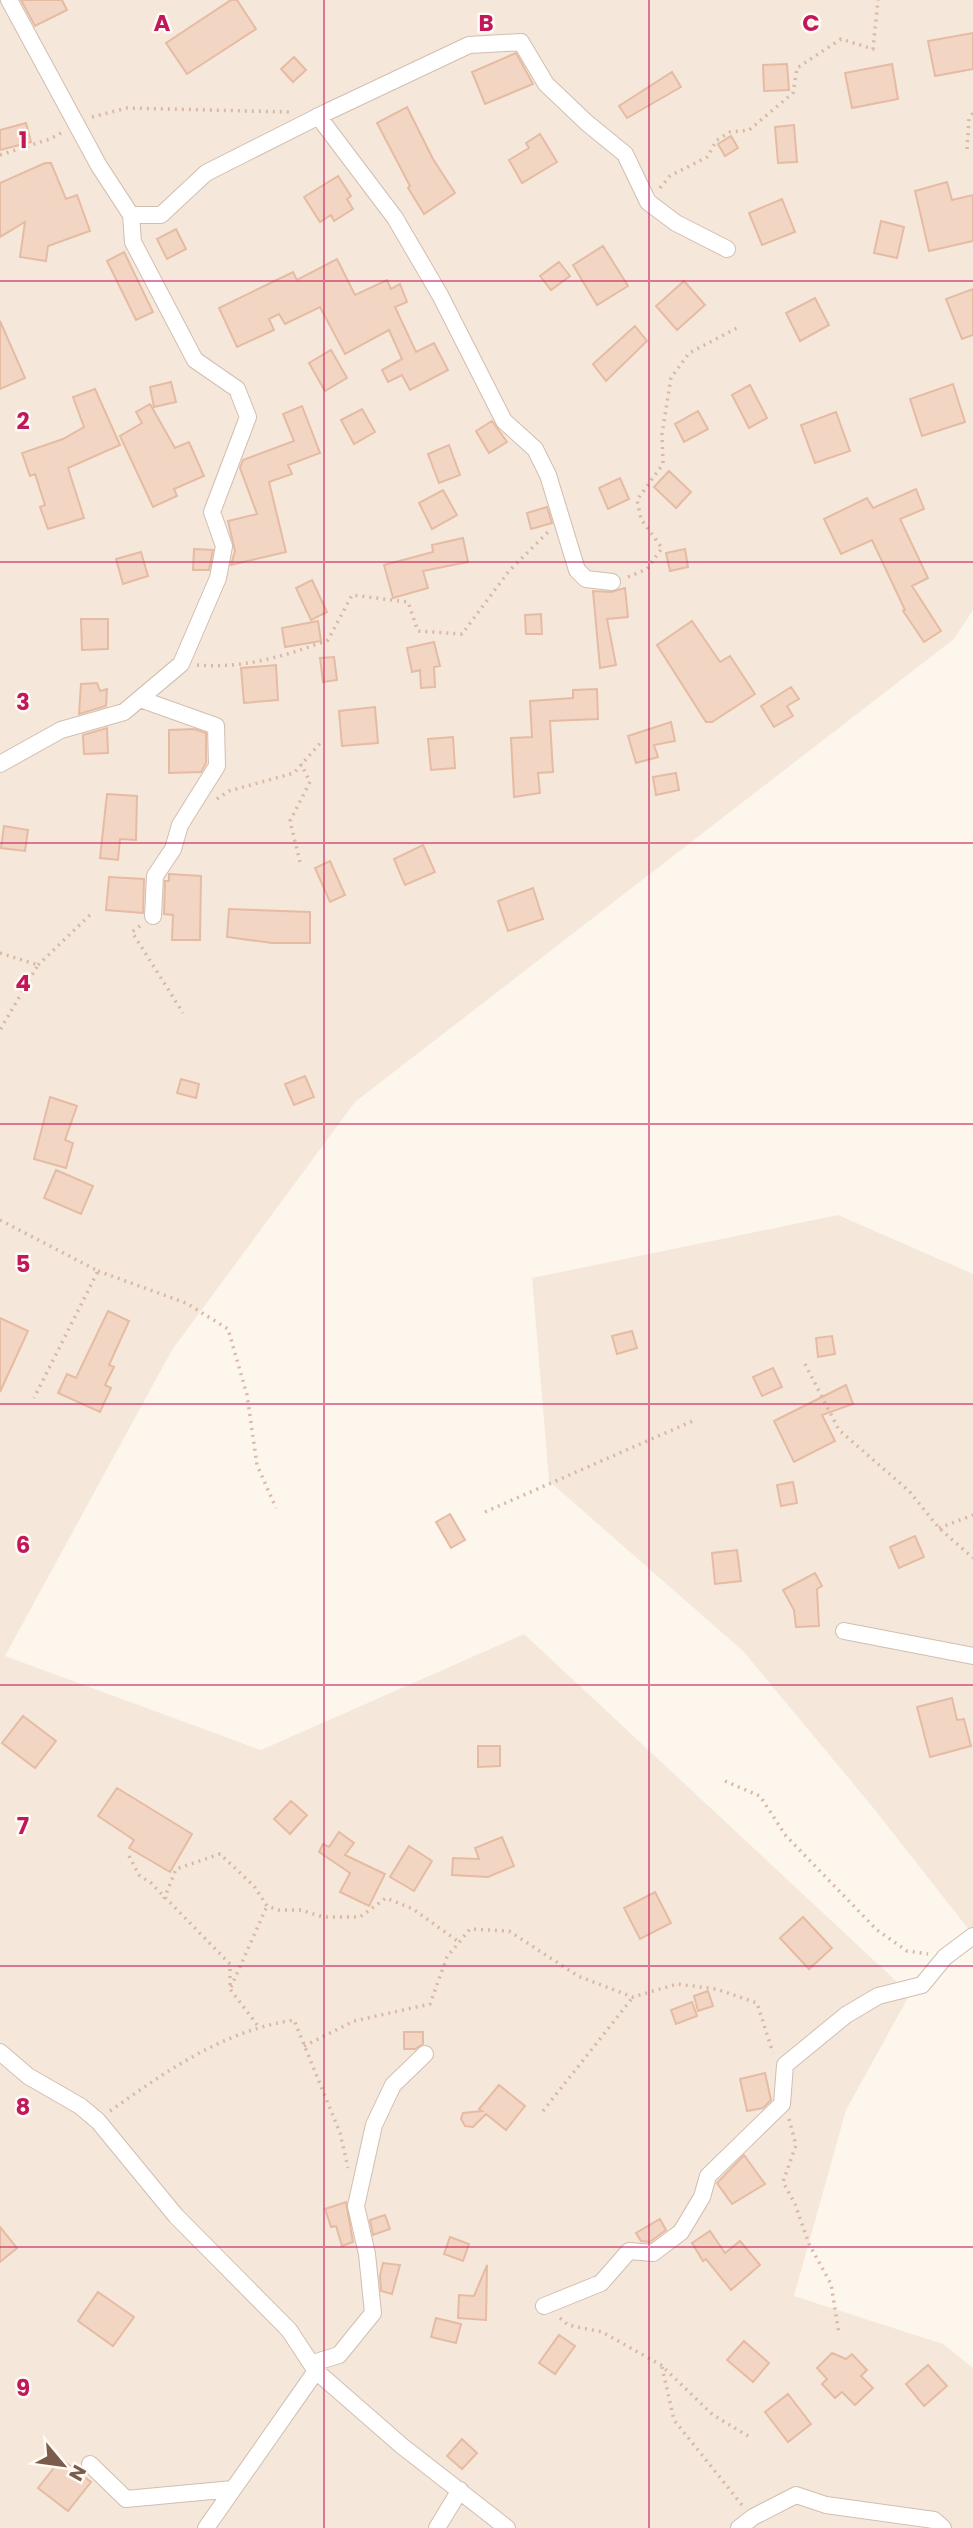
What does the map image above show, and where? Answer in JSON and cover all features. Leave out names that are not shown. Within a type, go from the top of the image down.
[{"type":"street","points":[[0,764],[61,730],[124,712],[181,664],[218,578],[224,546],[212,512],[248,417],[236,389],[195,360],[133,242],[131,215],[9,0]]},
{"type":"street","points":[[131,215],[161,215],[206,173],[321,114],[469,45],[521,42],[546,84],[587,124],[625,154],[648,202],[676,223],[727,249]]},
{"type":"street","points":[[321,114],[396,218],[440,295],[504,421],[535,449],[548,475],[577,570],[586,579],[612,582]]},
{"type":"street","points":[[140,699],[216,726],[217,765],[180,825],[173,849],[155,876],[153,916]]},
{"type":"street","points":[[844,1631],[973,1656]]},
{"type":"street","points":[[544,2306],[601,2283],[629,2251],[653,2253],[681,2232],[702,2197],[708,2176],[782,2104],[785,2065],[846,2015],[878,1996],[922,1985],[945,1957],[973,1936]]},
{"type":"street","points":[[0,2052],[28,2076],[80,2106],[98,2121],[176,2216],[289,2330],[315,2367],[402,2446],[507,2528]]},
{"type":"street","points":[[206,2528],[315,2367],[339,2355],[373,2313],[367,2254],[356,2206],[374,2125],[393,2085],[425,2054]]},
{"type":"street","points":[[90,2464],[125,2499],[233,2489]]},
{"type":"street","points":[[437,2528],[460,2490]]},
{"type":"street","points":[[738,2528],[753,2517],[796,2495],[826,2505],[934,2520],[943,2528]]},
{"type":"path","points":[[648,202],[670,176],[707,157],[717,140],[730,132],[749,130],[793,93],[797,68],[841,39],[873,49],[878,0]]},
{"type":"path","points":[[0,155],[50,139],[100,113],[127,108],[321,114]]},
{"type":"path","points":[[967,149],[969,119],[973,113]]},
{"type":"path","points":[[612,582],[647,569],[662,548],[641,519],[637,500],[663,464],[662,434],[671,378],[689,353],[739,327]]},
{"type":"path","points":[[181,664],[226,668],[292,654],[328,640],[352,595],[408,603],[418,631],[462,634],[509,570],[555,524],[560,514]]},
{"type":"path","points":[[209,805],[229,791],[294,773],[322,741]]},
{"type":"path","points":[[300,862],[290,821],[310,782],[301,764]]},
{"type":"path","points":[[0,1030],[38,965],[93,912]]},
{"type":"path","points":[[153,916],[132,932],[183,1013]]},
{"type":"path","points":[[0,953],[38,965]]},
{"type":"path","points":[[0,1220],[98,1271],[186,1303],[228,1329],[247,1395],[257,1465],[276,1508]]},
{"type":"path","points":[[34,1398],[98,1271]]},
{"type":"path","points":[[805,1364],[839,1430],[909,1491],[939,1528],[973,1558]]},
{"type":"path","points":[[485,1512],[695,1420]]},
{"type":"path","points":[[939,1528],[973,1516]]},
{"type":"path","points":[[725,1781],[760,1796],[786,1836],[877,1930],[907,1951],[945,1957]]},
{"type":"path","points":[[164,1899],[176,1869],[220,1853],[254,1886],[267,1906],[323,1917],[360,1917],[386,1898],[413,1909],[459,1942]]},
{"type":"path","points":[[128,1857],[139,1875],[151,1883],[230,1964],[230,1989],[258,2026]]},
{"type":"path","points":[[230,1989],[267,1906]]},
{"type":"path","points":[[304,2046],[354,2021],[430,2004],[447,1957],[470,1928],[509,1931],[578,1976],[633,1997]]},
{"type":"path","points":[[544,2111],[633,1997],[677,1984],[716,1989],[757,2003],[771,2051],[785,2065]]},
{"type":"path","points":[[98,2121],[174,2065],[258,2026],[294,2020],[340,2133],[345,2163],[360,2188]]},
{"type":"path","points":[[782,2104],[796,2144],[783,2182],[795,2204],[809,2244],[831,2284],[839,2334]]},
{"type":"path","points":[[544,2306],[568,2325],[601,2332],[662,2365],[713,2415],[748,2435]]},
{"type":"path","points":[[662,2365],[674,2420],[725,2488],[753,2517]]},
{"type":"shaded area","points":[[0,0],[973,0],[973,610],[954,639],[355,1102],[172,1350],[5,1656],[261,1750],[524,1634],[910,1994],[846,2110],[794,2296],[943,2344],[973,2368],[973,2528],[0,2528]]},
{"type":"shaded area","points":[[838,1215],[973,1274],[973,1935],[875,1810],[743,1651],[549,1481],[532,1278]]},
{"type":"building","points":[[21,0],[62,0],[67,10],[35,26]]},
{"type":"building","points":[[231,0],[237,0],[256,29],[187,74],[166,43]]},
{"type":"building","points":[[973,33],[973,69],[935,76],[928,41]]},
{"type":"building","points":[[516,53],[533,84],[485,104],[472,72]]},
{"type":"building","points":[[294,57],[306,70],[293,82],[281,69]]},
{"type":"building","points":[[787,64],[789,90],[764,91],[763,65]]},
{"type":"building","points":[[892,64],[898,99],[852,108],[845,73]]},
{"type":"building","points":[[672,72],[681,87],[627,118],[619,106]]},
{"type":"building","points":[[407,107],[433,159],[455,193],[424,214],[408,188],[410,186],[377,123]]},
{"type":"building","points":[[26,123],[31,142],[0,150],[0,130]]},
{"type":"building","points":[[794,125],[797,162],[778,163],[775,127]]},
{"type":"building","points":[[540,134],[557,162],[522,183],[509,160],[529,148],[526,143]]},
{"type":"building","points":[[731,136],[738,148],[725,156],[718,144]]},
{"type":"building","points":[[45,163],[51,163],[66,199],[77,195],[90,231],[48,246],[46,261],[20,257],[25,222],[0,237],[0,183]]},
{"type":"building","points":[[338,176],[351,196],[347,199],[353,209],[334,221],[331,215],[320,222],[304,197]]},
{"type":"building","points":[[947,182],[952,200],[973,195],[973,241],[929,251],[915,191]]},
{"type":"building","points":[[782,199],[795,232],[762,245],[749,213]]},
{"type":"building","points":[[881,221],[904,227],[897,258],[874,253]]},
{"type":"building","points":[[176,229],[186,249],[167,259],[157,239]]},
{"type":"building","points":[[603,246],[628,286],[597,305],[573,265]]},
{"type":"building","points":[[124,252],[153,312],[136,320],[107,261]]},
{"type":"building","points":[[337,259],[355,295],[387,280],[391,289],[400,284],[407,302],[395,307],[416,352],[434,343],[448,370],[410,390],[402,375],[388,382],[382,370],[402,359],[389,330],[345,354],[320,307],[285,324],[279,314],[269,319],[274,330],[237,347],[219,308],[293,272],[297,280]]},
{"type":"building","points":[[559,262],[570,276],[551,290],[540,276]]},
{"type":"building","points":[[684,281],[705,305],[677,330],[656,306]]},
{"type":"building","points":[[973,289],[973,335],[962,339],[946,299]]},
{"type":"building","points":[[815,298],[829,325],[800,341],[786,313]]},
{"type":"building","points":[[0,321],[25,378],[0,389]]},
{"type":"building","points":[[635,326],[647,341],[606,381],[593,364]]},
{"type":"building","points":[[331,350],[347,378],[325,391],[309,363]]},
{"type":"building","points":[[171,382],[176,402],[154,407],[150,387]]},
{"type":"building","points":[[953,384],[965,422],[922,436],[910,399]]},
{"type":"building","points":[[750,385],[767,418],[749,428],[732,395]]},
{"type":"building","points":[[95,389],[120,445],[68,468],[84,518],[48,529],[40,507],[45,505],[35,474],[30,476],[22,453],[63,439],[84,427],[73,397]]},
{"type":"building","points":[[150,404],[175,448],[189,442],[204,476],[174,489],[177,496],[153,507],[120,436],[142,423],[136,412]]},
{"type":"building","points":[[302,406],[320,453],[288,465],[292,474],[269,482],[286,552],[231,565],[235,551],[228,521],[257,514],[240,468],[243,460],[294,441],[283,414]]},
{"type":"building","points":[[362,409],[375,432],[354,444],[341,420]]},
{"type":"building","points":[[698,411],[708,429],[684,442],[675,424]]},
{"type":"building","points":[[836,412],[850,451],[815,463],[801,425]]},
{"type":"building","points":[[492,421],[507,442],[489,453],[476,431]]},
{"type":"building","points":[[449,445],[460,475],[439,483],[428,454]]},
{"type":"building","points":[[669,471],[691,492],[676,508],[654,487]]},
{"type":"building","points":[[620,478],[629,499],[608,509],[599,488]]},
{"type":"building","points":[[916,489],[924,509],[900,519],[928,578],[912,586],[941,631],[924,642],[903,611],[905,610],[872,540],[841,554],[824,519],[867,498],[873,508]]},
{"type":"building","points":[[443,490],[457,515],[432,529],[419,503]]},
{"type":"building","points":[[547,507],[552,523],[531,529],[527,513]]},
{"type":"building","points":[[463,538],[468,562],[423,571],[428,588],[393,598],[384,565],[433,552],[432,545]]},
{"type":"building","points":[[194,549],[213,550],[209,570],[193,570]]},
{"type":"building","points":[[685,549],[688,567],[670,571],[666,553]]},
{"type":"building","points":[[141,552],[148,576],[123,584],[116,559]]},
{"type":"building","points":[[312,580],[327,612],[311,620],[296,588]]},
{"type":"building","points":[[625,588],[628,617],[607,619],[616,665],[600,668],[593,591],[611,592]]},
{"type":"building","points":[[541,614],[542,634],[526,634],[525,615]]},
{"type":"building","points":[[81,619],[108,619],[108,649],[82,650]]},
{"type":"building","points":[[318,621],[321,641],[285,647],[282,628]]},
{"type":"building","points":[[692,621],[720,662],[730,656],[755,694],[712,722],[706,722],[657,645]]},
{"type":"building","points":[[434,642],[440,666],[434,667],[435,687],[421,688],[420,670],[412,672],[407,648]]},
{"type":"building","points":[[334,657],[337,680],[323,682],[320,658]]},
{"type":"building","points":[[276,665],[278,700],[244,703],[241,668]]},
{"type":"building","points":[[97,683],[100,691],[107,689],[106,706],[79,714],[81,684]]},
{"type":"building","points":[[791,687],[799,699],[787,706],[793,716],[774,727],[761,706]]},
{"type":"building","points":[[597,689],[598,719],[550,721],[553,772],[538,773],[540,793],[514,797],[511,738],[532,737],[530,701],[573,698],[573,690]]},
{"type":"building","points":[[375,707],[378,743],[342,746],[339,711]]},
{"type":"building","points":[[671,722],[675,741],[654,745],[658,757],[636,763],[628,736]]},
{"type":"building","points":[[107,728],[108,753],[84,754],[83,735]]},
{"type":"building","points":[[194,729],[206,733],[206,763],[201,772],[169,773],[169,730]]},
{"type":"building","points":[[453,737],[455,768],[431,770],[428,739]]},
{"type":"building","points":[[676,773],[679,790],[656,795],[653,777]]},
{"type":"building","points":[[107,794],[137,796],[136,840],[120,839],[118,860],[100,858]]},
{"type":"building","points":[[4,826],[28,830],[25,851],[1,848]]},
{"type":"building","points":[[423,845],[435,872],[405,885],[394,859]]},
{"type":"building","points":[[330,861],[345,895],[330,902],[315,868]]},
{"type":"building","points":[[169,874],[201,876],[200,940],[172,940],[173,915],[164,914],[165,881],[169,881]]},
{"type":"building","points":[[109,877],[144,879],[143,913],[106,910]]},
{"type":"building","points":[[533,888],[543,919],[508,931],[498,901]]},
{"type":"building","points":[[229,909],[310,912],[310,943],[272,943],[227,937]]},
{"type":"building","points":[[305,1076],[314,1097],[294,1105],[285,1084]]},
{"type":"building","points":[[181,1079],[199,1084],[196,1098],[177,1093]]},
{"type":"building","points":[[50,1097],[77,1106],[65,1140],[73,1143],[66,1168],[34,1159]]},
{"type":"building","points":[[56,1170],[93,1186],[81,1214],[44,1198]]},
{"type":"building","points":[[108,1311],[129,1321],[109,1365],[114,1367],[105,1385],[111,1388],[100,1412],[58,1393],[67,1374],[76,1378]]},
{"type":"building","points":[[0,1318],[28,1331],[0,1392]]},
{"type":"building","points":[[632,1331],[637,1348],[617,1354],[612,1336]]},
{"type":"building","points":[[832,1336],[835,1354],[818,1357],[816,1338]]},
{"type":"building","points":[[773,1368],[782,1387],[762,1396],[753,1377]]},
{"type":"building","points":[[846,1385],[853,1404],[822,1415],[835,1441],[794,1462],[774,1421]]},
{"type":"building","points":[[793,1482],[797,1503],[781,1506],[777,1485]]},
{"type":"building","points":[[450,1514],[465,1540],[451,1548],[436,1522]]},
{"type":"building","points":[[915,1536],[924,1557],[899,1568],[890,1547]]},
{"type":"building","points":[[737,1550],[741,1581],[715,1584],[712,1553]]},
{"type":"building","points":[[815,1573],[822,1586],[817,1589],[819,1626],[796,1627],[794,1610],[783,1590]]},
{"type":"building","points":[[952,1698],[957,1720],[964,1719],[971,1746],[930,1757],[917,1707]]},
{"type":"building","points":[[23,1716],[56,1741],[35,1768],[2,1743]]},
{"type":"building","points":[[478,1746],[500,1746],[500,1766],[478,1767]]},
{"type":"building","points":[[117,1788],[192,1834],[170,1872],[129,1848],[134,1840],[98,1816]]},
{"type":"building","points":[[291,1801],[307,1815],[290,1834],[274,1819]]},
{"type":"building","points":[[339,1832],[354,1843],[345,1855],[385,1874],[369,1906],[340,1892],[350,1873],[319,1852],[323,1844],[329,1847]]},
{"type":"building","points":[[502,1837],[514,1866],[488,1877],[452,1875],[453,1858],[479,1859],[475,1848]]},
{"type":"building","points":[[409,1846],[432,1861],[414,1891],[390,1877]]},
{"type":"building","points":[[655,1892],[671,1923],[640,1939],[624,1908]]},
{"type":"building","points":[[803,1917],[832,1948],[809,1969],[780,1938]]},
{"type":"building","points":[[708,1991],[713,2006],[698,2011],[694,1996]]},
{"type":"building","points":[[692,2002],[697,2016],[676,2024],[671,2010]]},
{"type":"building","points":[[404,2032],[423,2032],[423,2044],[415,2049],[404,2049]]},
{"type":"building","points":[[765,2073],[771,2100],[763,2108],[747,2111],[740,2079]]},
{"type":"building","points":[[499,2085],[525,2106],[506,2130],[486,2114],[473,2127],[465,2126],[461,2119],[463,2113],[482,2111],[479,2109]]},
{"type":"building","points":[[744,2155],[765,2184],[732,2204],[717,2183]]},
{"type":"building","points":[[346,2202],[353,2242],[342,2246],[336,2226],[331,2227],[325,2209]]},
{"type":"building","points":[[385,2215],[390,2229],[373,2235],[370,2220]]},
{"type":"building","points":[[660,2219],[666,2230],[650,2242],[641,2241],[636,2233]]},
{"type":"building","points":[[0,2227],[17,2248],[0,2262]]},
{"type":"building","points":[[710,2231],[725,2253],[740,2241],[760,2265],[731,2290],[706,2259],[703,2261],[692,2243]]},
{"type":"building","points":[[450,2237],[469,2244],[463,2261],[444,2254]]},
{"type":"building","points":[[383,2263],[400,2265],[392,2294],[381,2291]]},
{"type":"building","points":[[487,2265],[486,2320],[458,2318],[459,2295],[474,2296]]},
{"type":"building","points":[[98,2292],[134,2317],[113,2346],[78,2321]]},
{"type":"building","points":[[436,2318],[461,2324],[456,2343],[431,2337]]},
{"type":"building","points":[[559,2335],[575,2346],[555,2374],[539,2363]]},
{"type":"building","points":[[744,2341],[769,2363],[753,2382],[727,2360]]},
{"type":"building","points":[[832,2353],[846,2359],[852,2354],[867,2370],[861,2376],[873,2388],[855,2405],[842,2392],[835,2398],[822,2384],[827,2379],[817,2368]]},
{"type":"building","points":[[928,2365],[947,2386],[924,2406],[906,2384]]},
{"type":"building","points":[[788,2394],[811,2424],[788,2442],[765,2412]]},
{"type":"building","points":[[462,2439],[477,2453],[462,2469],[447,2456]]},
{"type":"building","points":[[61,2459],[91,2482],[68,2511],[38,2488]]}]
